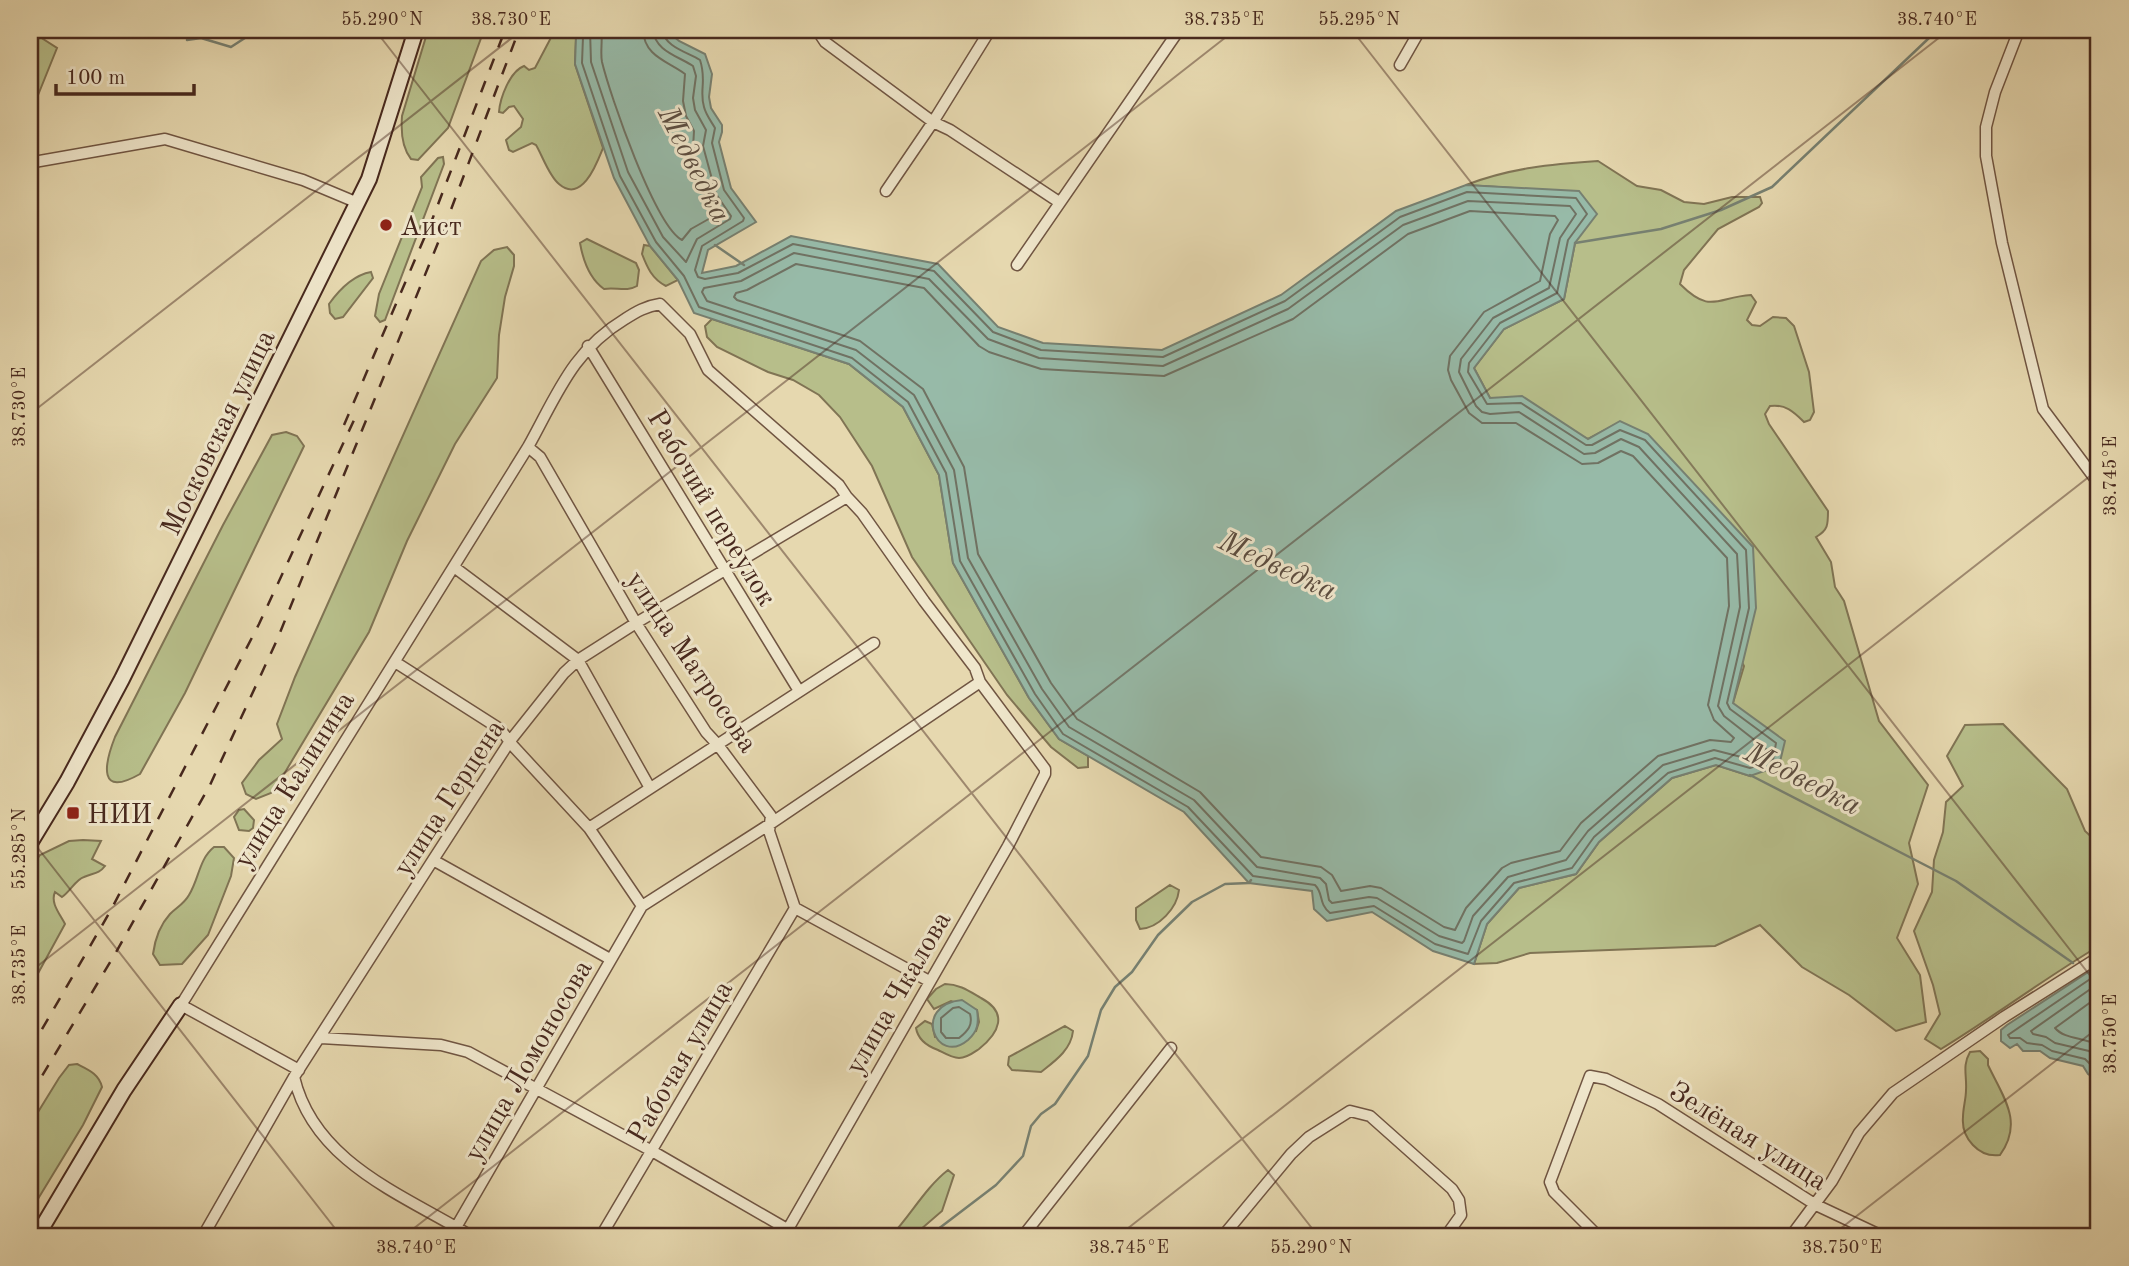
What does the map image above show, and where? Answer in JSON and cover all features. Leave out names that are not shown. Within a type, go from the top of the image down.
[{"type":"street","name":"Московская улица","points":[[30,843],[67,782],[122,679],[358,203],[369,179],[416,30]]},
{"type":"street","points":[[817,30],[825,42],[933,122],[950,130],[1059,202]]},
{"type":"street","points":[[886,191],[990,30]]},
{"type":"street","points":[[1017,265],[1179,30]]},
{"type":"street","points":[[1400,65],[1420,30]]},
{"type":"street","points":[[2019,30],[1995,92],[1986,127],[1986,156],[2002,243],[2043,409],[2099,484]]},
{"type":"street","points":[[30,159],[34,162],[165,139],[303,180],[358,203]]},
{"type":"street","name":"улица Калинина","points":[[37,1236],[124,1090],[181,1005],[395,662],[528,447],[575,362],[588,346],[633,314],[648,306],[660,304],[690,334],[708,370],[839,485],[847,498]]},
{"type":"street","name":"Рабочий переулок","points":[[588,346],[799,691]]},
{"type":"street","name":"улица Матросова","points":[[528,447],[540,457],[636,623],[706,732],[771,816],[769,831],[795,908]]},
{"type":"street","points":[[395,662],[500,729],[589,828],[642,906],[770,824],[980,682],[975,668],[862,513],[847,498]]},
{"type":"street","name":"улица Герцена","points":[[203,1236],[296,1074],[510,741],[578,660],[847,498]]},
{"type":"street","points":[[454,567],[578,660],[650,788]]},
{"type":"street","points":[[589,828],[874,643]]},
{"type":"street","name":"улица Чкалова","points":[[786,1233],[1008,846],[1045,775],[1045,769],[980,682]]},
{"type":"street","points":[[433,860],[610,959]]},
{"type":"street","name":"улица Ломоносова","points":[[454,1232],[642,906]]},
{"type":"street","points":[[795,908],[929,981]]},
{"type":"street","name":"Рабочая улица","points":[[601,1236],[795,908]]},
{"type":"street","points":[[1791,1236],[1816,1205],[1859,1133],[1893,1093],[1993,1024],[2099,957]]},
{"type":"street","points":[[181,1005],[296,1074],[298,1094],[311,1120],[342,1157],[360,1172],[454,1232],[471,1236]]},
{"type":"street","points":[[321,1038],[457,1048],[538,1088],[652,1151],[786,1233]]},
{"type":"street","points":[[1023,1236],[1171,1048]]},
{"type":"street","name":"Зелёная улица","points":[[1598,1236],[1554,1192],[1550,1182],[1590,1076],[1606,1079],[1658,1104],[1816,1205],[1882,1236]]},
{"type":"street","points":[[1223,1236],[1291,1154],[1309,1137],[1350,1111],[1370,1116],[1452,1189],[1459,1200],[1461,1215],[1446,1236]]},
{"type":"green space","points":[[30,30],[44,30],[40,37],[57,48],[30,115]]},
{"type":"green space","points":[[428,30],[484,30],[448,128],[418,160],[411,159],[404,144],[402,116]]},
{"type":"green space","points":[[555,30],[567,30],[576,37],[575,64],[603,148],[587,179],[575,189],[567,189],[555,181],[536,145],[532,143],[513,152],[509,150],[506,140],[521,127],[523,119],[514,106],[503,113],[499,112],[501,100],[514,73],[524,66],[529,70],[535,68]]},
{"type":"green space","points":[[443,157],[444,164],[385,320],[380,322],[375,316],[379,294],[422,187],[421,177],[438,158]]},
{"type":"green space","points":[[1598,161],[1637,186],[1661,190],[1684,202],[1704,204],[1732,197],[1760,197],[1762,203],[1759,207],[1718,229],[1684,270],[1680,284],[1707,302],[1751,295],[1756,302],[1747,320],[1752,325],[1760,326],[1773,317],[1786,318],[1794,326],[1809,372],[1814,412],[1810,420],[1804,422],[1780,406],[1770,406],[1765,414],[1828,511],[1826,527],[1816,537],[1831,562],[1835,587],[1844,601],[1879,721],[1928,785],[1909,843],[1918,884],[1897,938],[1920,975],[1926,1022],[1896,1031],[1849,995],[1802,967],[1760,925],[1715,946],[1530,953],[1497,963],[1474,964],[1487,924],[1519,888],[1576,874],[1599,842],[1672,778],[1716,765],[1750,776],[1733,703],[1744,666],[1620,422],[1588,439],[1490,398],[1474,368],[1504,329],[1564,299],[1575,243],[1514,188],[1466,185],[1499,174],[1531,168]]},
{"type":"green space","points":[[587,239],[636,263],[639,270],[637,286],[629,289],[604,289],[599,285],[588,269],[581,249],[580,243]]},
{"type":"green space","points":[[644,245],[650,246],[678,280],[666,286],[657,280],[642,254]]},
{"type":"green space","points":[[507,247],[514,255],[514,266],[505,297],[499,335],[497,378],[455,444],[407,541],[369,632],[284,774],[271,793],[256,799],[246,794],[242,783],[259,760],[282,739],[277,724],[295,677],[481,261],[494,250]]},
{"type":"green space","points":[[371,272],[373,278],[343,317],[335,319],[330,313],[329,304],[353,280]]},
{"type":"green space","points":[[712,319],[849,364],[903,407],[939,475],[953,563],[1029,698],[1059,739],[1088,756],[1088,767],[1078,768],[1051,747],[1007,695],[912,557],[872,466],[840,417],[819,395],[793,380],[768,372],[717,347],[707,337],[705,326]]},
{"type":"green space","points":[[286,432],[297,436],[304,446],[185,693],[140,774],[117,782],[111,780],[107,767],[115,737],[272,435]]},
{"type":"green space","points":[[2003,724],[2067,789],[2085,831],[2099,844],[2099,946],[1941,1049],[1925,1039],[1940,1014],[1914,931],[1932,892],[1934,860],[1943,832],[1946,802],[1963,786],[1947,756],[1965,725]]},
{"type":"green space","points":[[244,809],[254,820],[253,828],[249,831],[239,830],[234,817],[239,810]]},
{"type":"green space","points":[[69,841],[101,841],[92,859],[105,866],[98,872],[81,878],[62,897],[55,892],[55,904],[65,924],[30,988],[30,869],[40,855]]},
{"type":"green space","points":[[214,847],[224,847],[234,858],[231,876],[208,935],[182,964],[160,965],[153,954],[160,928],[187,898],[205,857]]},
{"type":"green space","points":[[1170,885],[1179,890],[1171,910],[1154,925],[1140,929],[1136,920],[1136,908]]},
{"type":"green space","points":[[945,984],[968,990],[981,998],[990,1004],[998,1017],[992,1036],[979,1049],[965,1057],[954,1057],[930,1047],[917,1032],[916,1028],[925,1021],[932,1024],[935,1037],[976,1031],[979,1022],[977,1010],[951,1001],[934,1009],[927,999]]},
{"type":"green space","points":[[1065,1026],[1073,1031],[1069,1044],[1052,1064],[1041,1072],[1012,1070],[1008,1065],[1009,1057]]},
{"type":"green space","points":[[1980,1051],[1988,1059],[1988,1065],[2005,1099],[2011,1120],[2007,1143],[2000,1155],[1979,1150],[1968,1139],[1963,1125],[1966,1062],[1970,1052]]},
{"type":"green space","points":[[77,1064],[96,1076],[102,1087],[83,1125],[30,1212],[30,1125],[69,1065]]},
{"type":"green space","points":[[948,1170],[954,1175],[942,1211],[913,1236],[891,1236],[932,1185]]},
{"type":"water","points":[[573,30],[666,30],[679,41],[705,54],[712,74],[709,97],[711,108],[722,125],[719,142],[731,188],[756,222],[708,250],[702,273],[736,266],[791,236],[938,264],[998,327],[1043,343],[1162,350],[1281,295],[1396,211],[1466,185],[1579,191],[1597,214],[1575,243],[1564,299],[1504,329],[1474,368],[1490,398],[1522,396],[1588,439],[1620,421],[1648,434],[1753,547],[1756,608],[1733,703],[1785,741],[1779,766],[1750,776],[1716,765],[1672,778],[1599,842],[1576,874],[1519,888],[1487,924],[1474,964],[1433,951],[1372,912],[1327,921],[1314,909],[1312,891],[1249,883],[1184,812],[1059,739],[1029,698],[953,563],[939,475],[903,407],[849,364],[694,313],[678,280],[650,246],[614,178],[575,64],[576,37]]},
{"type":"water","points":[[2099,965],[2099,1081],[2088,1074],[2083,1066],[2050,1058],[2040,1051],[2023,1051],[2017,1044],[2010,1048],[2001,1041],[2001,1030],[2007,1025]]},
{"type":"water","points":[[962,1000],[977,1010],[977,1027],[968,1040],[956,1046],[946,1046],[934,1032],[933,1022],[937,1012],[946,1004]]},
{"type":"waterway","name":"Медведка","points":[[187,40],[201,38],[231,47],[257,30]]},
{"type":"waterway","points":[[1575,243],[1661,229],[1721,210],[1772,187],[1929,38],[1933,30]]},
{"type":"waterway","name":"Медведка","points":[[715,245],[744,265]]},
{"type":"waterway","name":"Медведка","points":[[1750,775],[1956,881],[2073,963]]},
{"type":"waterway","points":[[929,1236],[996,1185],[1023,1156],[1031,1126],[1055,1104],[1088,1056],[1101,1010],[1115,987],[1132,972],[1158,935],[1192,902],[1225,884],[1249,883],[1251,880]]},
{"type":"railway","points":[[344,425],[432,220],[505,30]]},
{"type":"railway","points":[[30,1096],[115,954],[210,785],[277,640],[444,228],[519,30]]},
{"type":"railway","points":[[30,1050],[111,910],[259,624],[355,418]]},
{"type":"place","name":"Аист","points":[[386,225]]},
{"type":"place","name":"НИИ","points":[[73,813]]}]
